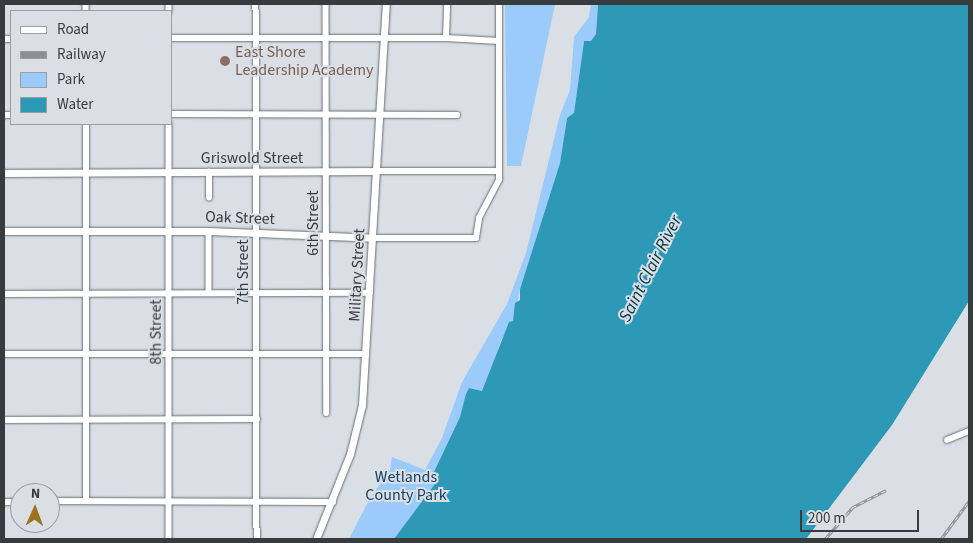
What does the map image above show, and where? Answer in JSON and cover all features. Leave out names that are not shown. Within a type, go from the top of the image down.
[{"type":"main road","name":"Military Street","points":[[316,539],[333,502],[359,420],[370,293],[386,4]]},
{"type":"main road","name":"Griswold Street","points":[[4,173],[376,171]]},
{"type":"main road","name":"Oak Street","points":[[4,231],[209,230],[373,238]]},
{"type":"street","name":"7th Street","points":[[256,4],[257,539]]},
{"type":"street","name":"6th Street","points":[[326,4],[327,413]]},
{"type":"street","points":[[446,4],[446,38]]},
{"type":"street","points":[[499,4],[500,172]]},
{"type":"street","points":[[172,38],[446,38],[499,41]]},
{"type":"street","points":[[172,114],[380,113],[457,115]]},
{"type":"street","points":[[86,125],[86,501]]},
{"type":"street","name":"8th Street","points":[[169,125],[169,539]]},
{"type":"street","name":"Griswold Street","points":[[376,171],[500,172]]},
{"type":"street","points":[[209,172],[209,198]]},
{"type":"street","name":"Oak Street","points":[[373,238],[476,238],[479,218],[498,187],[500,172]]},
{"type":"street","points":[[209,230],[209,293]]},
{"type":"street","points":[[4,294],[370,293]]},
{"type":"street","points":[[4,354],[366,354]]},
{"type":"street","points":[[4,420],[257,418]]},
{"type":"street","points":[[947,440],[969,431]]},
{"type":"street","points":[[60,501],[257,500],[333,502]]},
{"type":"green space","points":[[505,4],[555,4],[521,166],[507,166]]},
{"type":"green space","name":"Wetlands County Park","points":[[591,4],[598,4],[596,34],[592,41],[584,41],[574,114],[567,118],[560,163],[520,289],[514,321],[501,340],[490,376],[482,391],[469,388],[460,417],[432,476],[437,481],[394,539],[349,539],[370,498],[390,470],[392,457],[425,470],[442,438],[462,382],[507,304],[526,253],[560,115],[570,90],[574,37],[589,17]]},
{"type":"water","name":"Saint Clair River","points":[[598,4],[969,4],[969,301],[892,425],[806,539],[394,539],[437,481],[432,476],[460,417],[466,394],[469,388],[482,391],[509,322],[513,321],[515,303],[520,300],[520,289],[560,163],[567,118],[574,113],[584,41],[591,41],[596,34]]},
{"type":"railway","points":[[825,539],[853,507],[886,490]]},
{"type":"railway","points":[[941,539],[969,501]]},
{"type":"place","name":"East Shore Leadership Academy","points":[[225,61]]}]
